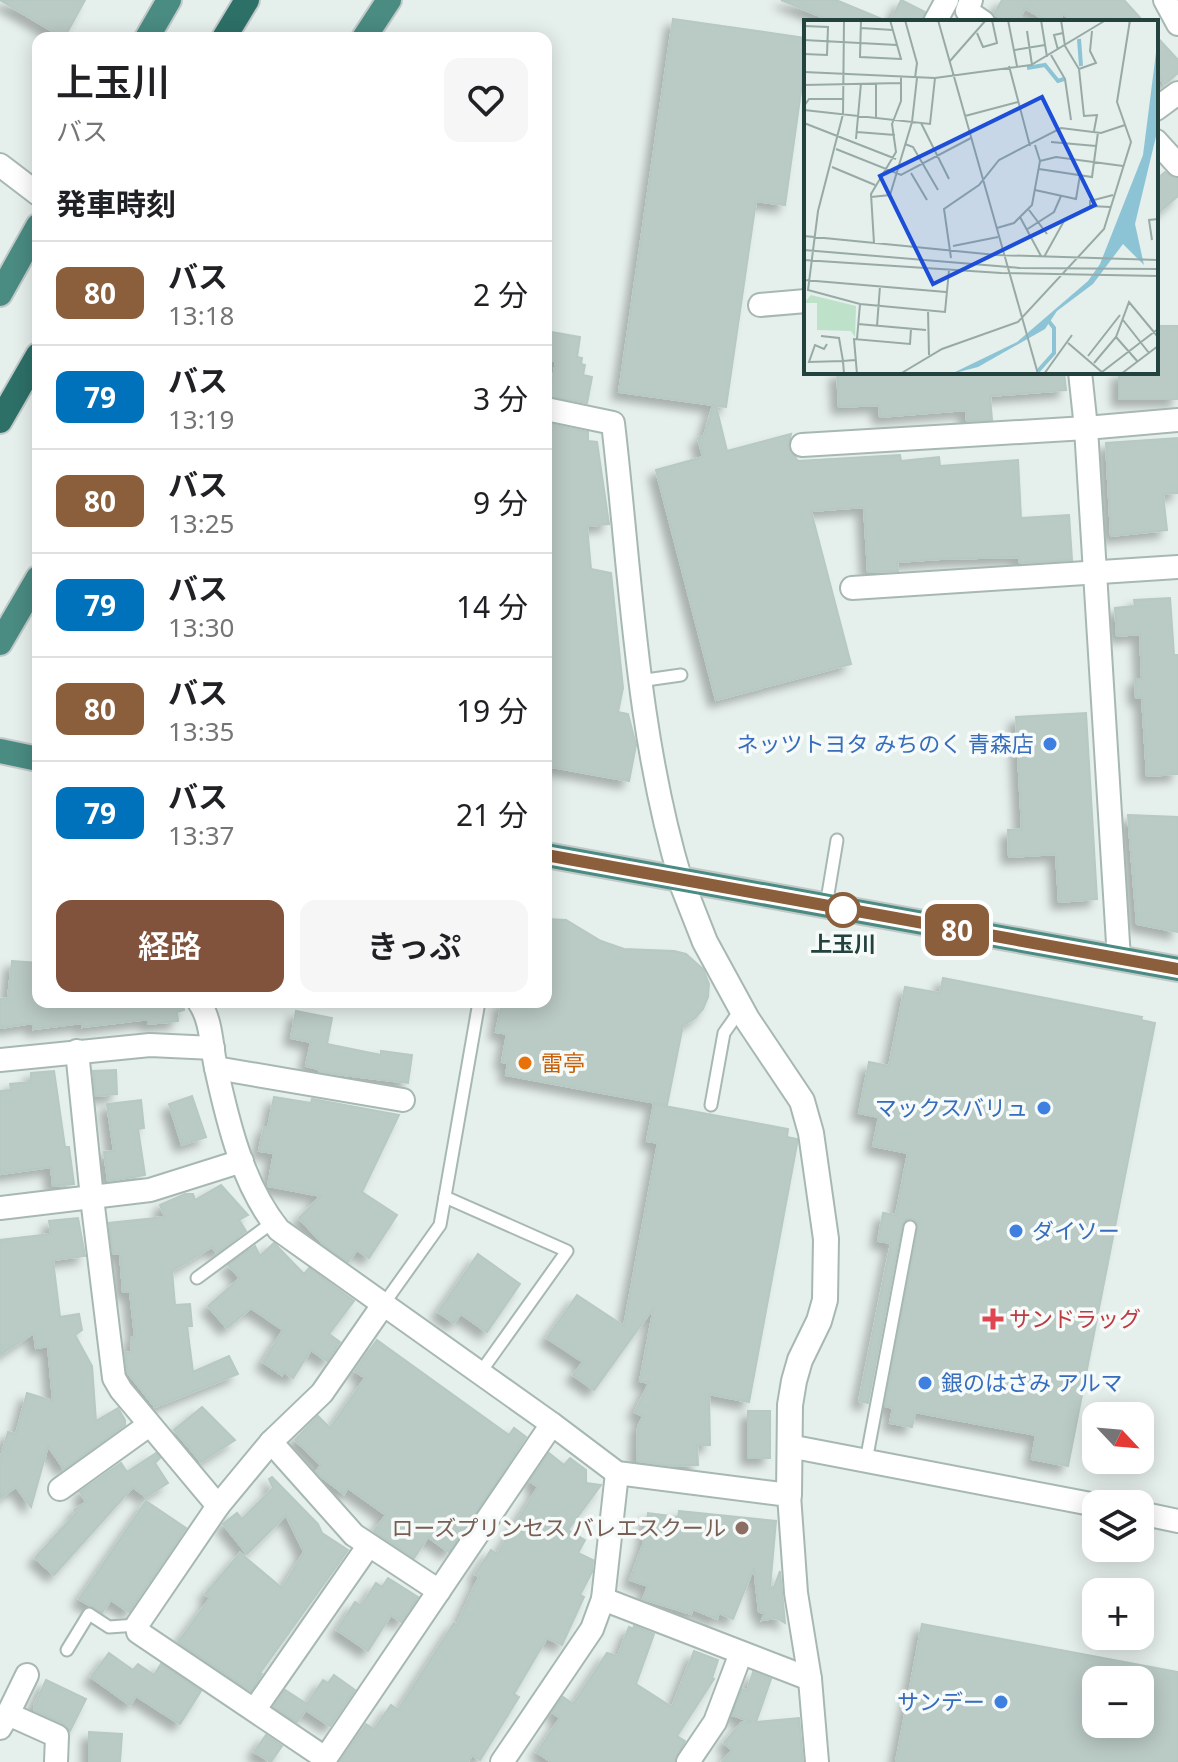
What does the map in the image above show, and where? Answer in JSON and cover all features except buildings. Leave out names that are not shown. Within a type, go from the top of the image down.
[{"type":"highway","points":[[150,32],[169,0]]},
{"type":"highway","points":[[228,32],[247,0]]},
{"type":"highway","points":[[368,32],[389,0]]},
{"type":"highway","points":[[0,294],[32,237]]},
{"type":"highway","points":[[0,421],[32,365]]},
{"type":"highway","points":[[0,643],[32,588]]},
{"type":"highway","points":[[0,751],[32,758]]},
{"type":"highway","points":[[552,856],[1178,969]]},
{"type":"street","points":[[1165,0],[1178,24]]},
{"type":"street","points":[[939,20],[963,7]]},
{"type":"street","points":[[1158,108],[1178,93]]},
{"type":"street","points":[[1158,143],[1178,165]]},
{"type":"street","points":[[1,167],[32,190]]},
{"type":"street","points":[[760,305],[804,301]]},
{"type":"street","points":[[1080,374],[1119,959]]},
{"type":"street","points":[[552,410],[613,423],[639,681],[666,832],[705,942],[741,1009],[802,1101],[811,1133],[826,1239],[825,1300],[794,1381],[790,1405],[789,1495],[796,1593],[810,1679],[817,1762]]},
{"type":"street","points":[[802,445],[1178,420]]},
{"type":"street","points":[[852,588],[1178,567]]},
{"type":"street","points":[[202,1008],[242,1161],[254,1192],[273,1222],[306,1251],[617,1473],[789,1495]]},
{"type":"street","points":[[0,1060],[150,1045],[403,1100]]},
{"type":"street","points":[[77,1051],[114,1378],[149,1425],[218,1506]]},
{"type":"street","points":[[0,1208],[150,1190],[242,1161]]},
{"type":"street","points":[[383,1305],[322,1393],[271,1442],[218,1506],[137,1625],[138,1632],[255,1709],[324,1760],[552,1424]]},
{"type":"street","points":[[60,1489],[149,1425]]},
{"type":"street","points":[[271,1442],[343,1525],[439,1591]]},
{"type":"street","points":[[789,1446],[1082,1502]]},
{"type":"street","points":[[502,1762],[592,1629],[603,1599],[617,1473]]},
{"type":"street","points":[[1154,1516],[1178,1521]]},
{"type":"street","points":[[255,1709],[369,1545]]},
{"type":"street","points":[[603,1599],[810,1679]]},
{"type":"street","points":[[688,1762],[715,1722],[741,1653]]},
{"type":"street","points":[[27,1675],[4,1721],[57,1736],[56,1762]]},
{"type":"lane","points":[[639,681],[681,675]]},
{"type":"lane","points":[[825,907],[837,840]]},
{"type":"lane","points":[[383,1305],[440,1225],[478,1008]]},
{"type":"lane","points":[[711,1105],[724,1033],[741,1009]]},
{"type":"lane","points":[[445,1197],[567,1251],[480,1373]]},
{"type":"lane","points":[[197,1278],[273,1222]]},
{"type":"lane","points":[[866,1461],[910,1227]]},
{"type":"lane","points":[[67,1650],[89,1614],[109,1627],[137,1625]]},
{"type":"bus line","name":"80","points":[[552,856],[1178,969]]},
{"type":"place","name":"ネッツトヨタ みちのく 青森店","points":[[1050,744]]},
{"type":"place","name":"上玉川","points":[[843,910]]},
{"type":"place","name":"雷亭","points":[[525,1063]]},
{"type":"place","name":"マックスバリュ","points":[[1044,1108]]},
{"type":"place","name":"ダイソー","points":[[1016,1231]]},
{"type":"place","name":"サンドラッグ","points":[[993,1319]]},
{"type":"place","name":"銀のはさみ アルマ","points":[[925,1383]]},
{"type":"place","name":"ローズプリンセス バレエスクール","points":[[742,1528]]},
{"type":"place","name":"サンデー","points":[[1001,1702]]}]
